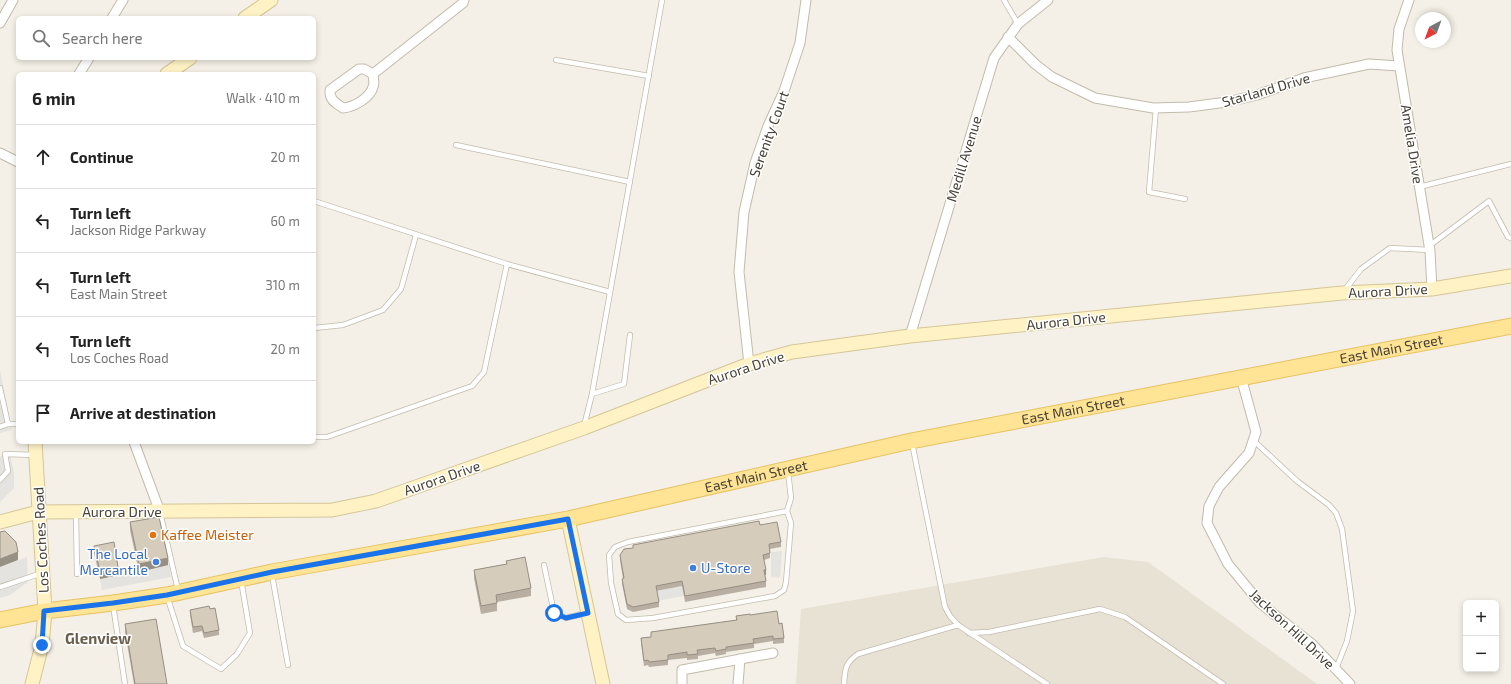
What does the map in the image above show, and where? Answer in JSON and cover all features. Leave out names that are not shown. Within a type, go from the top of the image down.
[{"type":"main road","name":"East Main Street","points":[[0,620],[44,611],[113,603],[173,593],[272,572],[568,519],[911,441],[1511,326]]},
{"type":"street","points":[[0,23],[13,0]]},
{"type":"street","points":[[113,16],[123,0]]},
{"type":"street","points":[[248,16],[270,0]]},
{"type":"street","points":[[373,74],[463,3],[464,0]]},
{"type":"street","name":"Serenity Court","points":[[749,364],[739,272],[744,212],[755,163],[768,126],[784,91],[800,43],[806,0]]},
{"type":"street","name":"Medill Avenue","points":[[910,336],[994,58],[1018,24],[1048,0]]},
{"type":"street","name":"Amelia Drive","points":[[1409,0],[1399,30],[1397,50],[1430,248],[1432,289]]},
{"type":"street","name":"Starland Drive","points":[[1008,37],[1052,77],[1095,98],[1156,108],[1189,107],[1227,102],[1257,95],[1304,78],[1369,64],[1399,66]]},
{"type":"street","points":[[81,72],[88,60]]},
{"type":"street","points":[[170,72],[187,60]]},
{"type":"street","points":[[359,69],[364,69],[373,74],[373,89],[369,95],[351,107],[343,108],[332,100],[330,90],[359,69]]},
{"type":"street","points":[[0,153],[16,161]]},
{"type":"street","name":"Aurora Drive","points":[[0,522],[38,512],[332,510],[376,501],[584,428],[749,364],[792,352],[910,336],[1342,293],[1432,289],[1511,276]]},
{"type":"street","points":[[1241,377],[1256,432],[1254,440]]},
{"type":"street","name":"Jackson Hill Drive","points":[[1254,440],[1249,453],[1219,488],[1209,506],[1206,523],[1228,564],[1260,603],[1312,644],[1350,684]]},
{"type":"street","name":"Los Coches Road","points":[[32,684],[42,645],[44,611],[35,444]]},
{"type":"street","points":[[135,444],[160,512]]},
{"type":"street","points":[[568,519],[603,684]]},
{"type":"street","points":[[682,684],[682,670],[773,653]]},
{"type":"street","points":[[738,684],[740,659]]},
{"type":"lane","points":[[584,428],[592,394],[662,0]]},
{"type":"lane","points":[[1004,0],[1018,24]]},
{"type":"lane","points":[[556,60],[649,76]]},
{"type":"lane","points":[[1156,108],[1149,192],[1185,199]]},
{"type":"lane","points":[[456,145],[630,182]]},
{"type":"lane","points":[[1419,187],[1511,164]]},
{"type":"lane","points":[[1342,293],[1361,269],[1390,248],[1430,248],[1489,201],[1508,237],[1511,238]]},
{"type":"lane","points":[[316,202],[507,264],[610,292]]},
{"type":"lane","points":[[316,328],[343,325],[383,310],[401,289],[416,235]]},
{"type":"lane","points":[[316,437],[327,437],[472,386],[484,372],[507,264]]},
{"type":"lane","points":[[592,394],[624,384],[630,335]]},
{"type":"lane","points":[[0,388],[8,424]]},
{"type":"lane","points":[[0,427],[8,424],[16,424]]},
{"type":"lane","points":[[1254,440],[1298,481],[1336,513],[1342,530],[1353,611],[1347,641],[1336,669]]},
{"type":"lane","points":[[911,441],[945,607],[950,616],[958,625],[969,633],[1047,684]]},
{"type":"lane","points":[[0,480],[8,471],[5,454],[36,455]]},
{"type":"lane","points":[[787,469],[791,498],[787,511],[791,523],[784,590],[775,596],[653,618],[626,620],[618,614],[611,583],[609,555],[615,547],[628,542],[787,511]]},
{"type":"lane","points":[[76,512],[77,574]]},
{"type":"lane","points":[[160,512],[183,646],[221,668],[237,654],[250,633],[240,578]]},
{"type":"lane","points":[[544,565],[554,613],[566,618],[588,613]]},
{"type":"lane","points":[[272,572],[288,665]]},
{"type":"lane","points":[[0,587],[43,573]]},
{"type":"lane","points":[[113,603],[125,684]]},
{"type":"lane","points":[[969,633],[989,632],[1100,609],[1126,617],[1223,684]]},
{"type":"lane","points":[[844,684],[845,669],[850,660],[858,654],[958,625]]},
{"type":"shaded area","points":[[0,370],[12,430],[0,433],[0,406],[2,405],[0,402]]},
{"type":"shaded area","points":[[9,451],[14,472],[14,488],[0,502],[0,457]]},
{"type":"shaded area","points":[[782,551],[780,578],[771,577],[771,552]]},
{"type":"shaded area","points":[[27,557],[28,582],[10,595],[0,598],[0,567]]},
{"type":"shaded area","points":[[1104,557],[1148,562],[1317,684],[796,684],[801,609]]},
{"type":"shaded area","points":[[169,565],[171,577],[102,590],[100,579]]},
{"type":"shaded area","points":[[682,586],[684,596],[657,601],[656,591]]},
{"type":"building","points":[[159,517],[168,558],[139,564],[130,522]]},
{"type":"building","name":"U-Store","points":[[759,521],[760,525],[777,522],[781,542],[769,544],[770,553],[763,555],[766,570],[764,570],[766,581],[685,596],[682,581],[656,586],[659,602],[633,607],[627,604],[622,579],[624,578],[620,555],[624,549],[633,548],[633,545]]},
{"type":"building","points":[[5,531],[16,542],[18,552],[0,559],[0,532]]},
{"type":"building","points":[[114,542],[118,567],[100,571],[94,546]]},
{"type":"building","points":[[525,557],[531,588],[496,595],[497,603],[481,606],[474,570],[507,564],[506,561]]},
{"type":"building","points":[[209,606],[210,609],[215,608],[219,630],[204,633],[202,626],[193,627],[190,610]]},
{"type":"building","points":[[777,611],[779,624],[782,623],[784,638],[773,639],[773,636],[753,639],[754,643],[726,647],[726,649],[716,651],[715,648],[697,650],[698,654],[687,655],[687,652],[668,655],[668,660],[649,662],[648,660],[644,661],[641,638],[651,637],[651,632],[737,620],[736,616]]},
{"type":"building","points":[[156,619],[167,684],[135,684],[125,624]]},
{"type":"place","name":"Kaffee Meister","points":[[153,535]]},
{"type":"place","name":"The Local Mercantile","points":[[156,562]]},
{"type":"place","name":"U-Store","points":[[693,568]]},
{"type":"district","name":"Glenview","points":[[98,639]]},
{"type":"route","points":[[42,645],[44,611],[167,595],[240,578],[333,560],[568,519],[588,613],[566,618],[554,613]]}]
